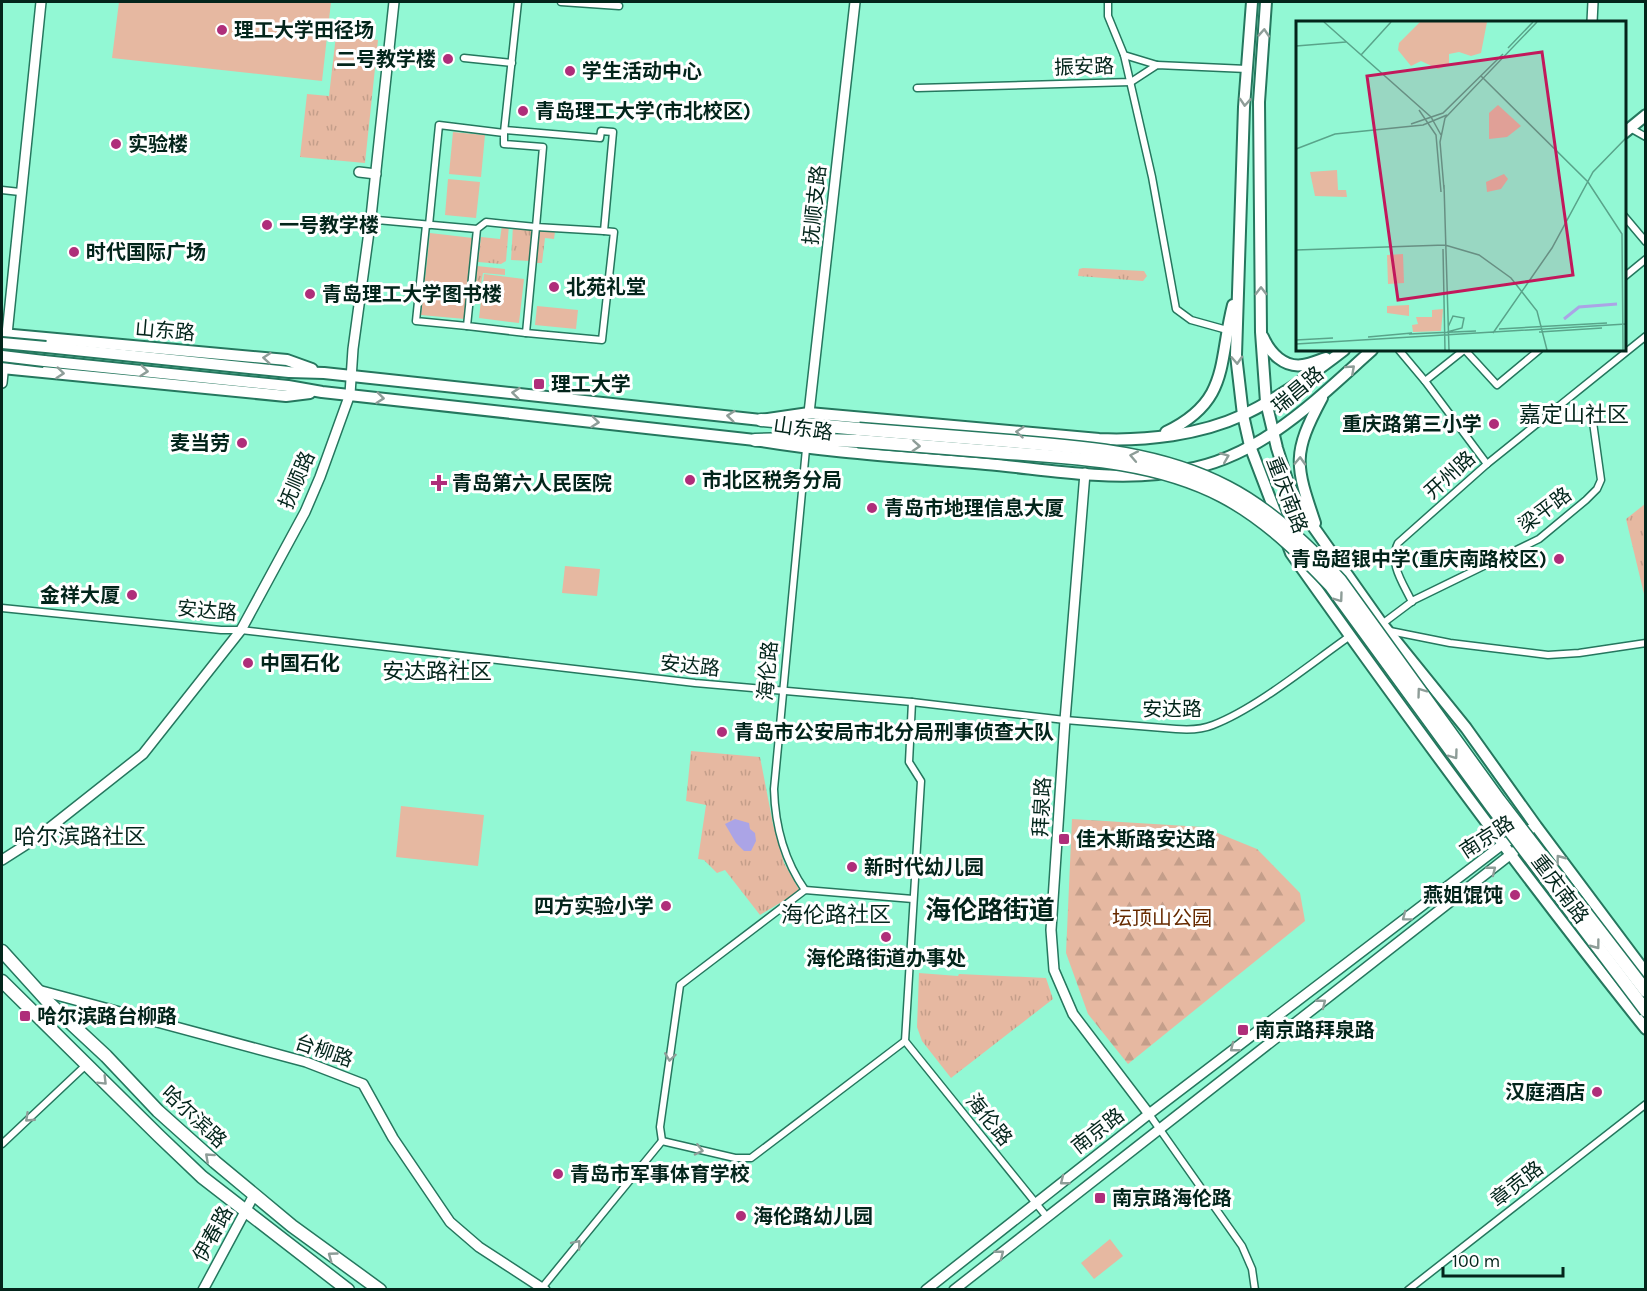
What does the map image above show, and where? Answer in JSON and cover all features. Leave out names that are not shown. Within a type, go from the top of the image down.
[{"type":"highway","points":[[761,420],[858,435],[1101,461],[1146,470],[1190,482],[1223,496],[1264,523],[1308,561],[1331,586],[1492,807],[1646,1011]]},
{"type":"highway","points":[[754,440],[858,435],[1103,450],[1150,459],[1194,472],[1228,487],[1268,513],[1315,552],[1340,579],[1499,800],[1646,991]]},
{"type":"highway","name":"哈尔滨路","points":[[2,951],[37,990],[106,1056],[158,1111],[291,1226],[380,1290]]},
{"type":"highway","name":"哈尔滨路","points":[[2,981],[202,1177],[348,1290]]},
{"type":"main road","points":[[2,383],[3,337],[41,2]]},
{"type":"main road","name":"抚顺路","points":[[2,860],[38,837],[143,754],[241,630],[305,512],[350,394],[374,220],[376,174],[394,2]]},
{"type":"main road","name":"抚顺支路","points":[[810,413],[855,2]]},
{"type":"main road","name":"重庆南路","points":[[1252,2],[1247,69],[1236,355],[1243,415],[1250,447],[1291,553],[1503,844],[1646,1029]]},
{"type":"main road","name":"重庆南路","points":[[1266,2],[1259,102],[1261,332],[1266,402],[1288,483],[1305,515],[1384,627],[1466,728],[1646,973]]},
{"type":"main road","points":[[1592,21],[1593,2]]},
{"type":"main road","points":[[1627,131],[1646,115]]},
{"type":"main road","points":[[359,172],[376,174]]},
{"type":"main road","points":[[1151,439],[1184,423],[1205,404],[1212,394],[1223,364],[1227,330],[1238,285]]},
{"type":"main road","points":[[1261,332],[1268,348],[1275,356],[1291,365],[1305,365],[1340,353]]},
{"type":"main road","name":"山东路","points":[[3,337],[46,348],[289,372],[324,373],[761,420],[810,413],[1099,439],[1151,439],[1243,415]]},
{"type":"main road","name":"山东路","points":[[3,337],[287,360],[324,373]]},
{"type":"main road","name":"瑞昌路","points":[[1273,432],[1290,422],[1371,351]]},
{"type":"main road","name":"瑞昌路","points":[[1243,415],[1340,353]]},
{"type":"main road","name":"山东路","points":[[2,364],[44,361],[288,386],[322,392],[754,440],[806,449],[1085,473],[1143,475],[1191,469],[1250,447],[1273,432]]},
{"type":"main road","name":"山东路","points":[[2,364],[286,396],[322,392]]},
{"type":"main road","points":[[1320,537],[1302,485],[1299,462],[1305,434],[1326,391]]},
{"type":"main road","name":"拜泉路","points":[[1085,473],[1051,930],[1054,970],[1073,1014],[1149,1114]]},
{"type":"main road","points":[[1143,475],[1175,477],[1231,494],[1258,512],[1291,553]]},
{"type":"main road","name":"南京路","points":[[926,1290],[1149,1114],[1503,844],[1536,826]]},
{"type":"main road","name":"南京路","points":[[954,1290],[1512,856],[1536,826]]},
{"type":"main road","name":"台柳路","points":[[37,990],[306,1062],[363,1084],[393,1138],[450,1222],[479,1247],[542,1289]]},
{"type":"main road","name":"伊春路","points":[[203,1290],[254,1195]]},
{"type":"street","points":[[518,2],[504,144],[543,147],[526,333]]},
{"type":"street","points":[[561,2],[619,6]]},
{"type":"street","points":[[1108,2],[1108,16],[1124,55],[1131,82],[1152,177],[1176,309],[1191,320],[1227,330]]},
{"type":"street","points":[[1124,55],[1157,65],[1247,69]]},
{"type":"street","points":[[464,58],[512,63]]},
{"type":"street","name":"振安路","points":[[917,88],[1131,82],[1157,65]]},
{"type":"street","points":[[374,220],[428,225],[477,229],[486,222],[614,232],[602,340],[416,321],[428,225],[439,125],[600,138],[601,130],[614,132],[604,231]]},
{"type":"street","points":[[1627,131],[1646,137]]},
{"type":"street","points":[[2,190],[20,192]]},
{"type":"street","points":[[1626,218],[1646,243]]},
{"type":"street","points":[[467,326],[477,229]]},
{"type":"street","points":[[1626,275],[1646,259]]},
{"type":"street","name":"开州路","points":[[1412,602],[1394,564],[1393,556],[1398,543],[1487,464],[1646,336]]},
{"type":"street","points":[[1400,351],[1487,464]]},
{"type":"street","points":[[1425,381],[1463,351]]},
{"type":"street","points":[[1465,351],[1497,385],[1538,351]]},
{"type":"street","name":"梁平路","points":[[1384,627],[1412,602],[1539,539],[1597,489],[1601,480],[1592,415]]},
{"type":"street","name":"海伦路","points":[[805,890],[789,863],[780,840],[774,789],[806,449]]},
{"type":"street","name":"安达路","points":[[2,608],[221,630],[241,630],[783,692],[912,702],[1065,720],[1176,729],[1204,728],[1214,725],[1254,703],[1350,636]]},
{"type":"street","points":[[1384,627],[1450,643],[1548,655],[1645,644]]},
{"type":"street","points":[[662,1141],[735,1158],[751,1158],[905,1041],[921,781],[909,762],[912,702]]},
{"type":"street","points":[[542,1289],[662,1141],[660,1127],[680,985],[805,890],[913,899]]},
{"type":"street","name":"海伦路","points":[[905,1041],[1047,1217]]},
{"type":"street","points":[[2,1144],[87,1064]]},
{"type":"street","name":"章贡路","points":[[1408,1290],[1646,1104]]},
{"type":"street","points":[[1149,1114],[1242,1246],[1252,1269],[1255,1290]]},
{"type":"green space","name":"理工大学田径场","points":[[119,2],[331,2],[322,81],[112,58]]},
{"type":"green space","points":[[336,35],[378,40],[365,163],[300,157],[307,94],[329,96]]},
{"type":"green space","points":[[453,132],[485,135],[481,177],[449,174]]},
{"type":"green space","points":[[448,179],[480,182],[476,218],[445,215]]},
{"type":"green space","points":[[502,225],[509,225],[506,261],[501,264],[478,262],[481,237],[500,239]]},
{"type":"green space","points":[[513,226],[533,228],[530,261],[511,260]]},
{"type":"green space","points":[[539,230],[555,232],[554,239],[545,238],[542,263],[535,263]]},
{"type":"green space","points":[[430,233],[473,238],[465,319],[421,315]]},
{"type":"green space","points":[[477,266],[505,269],[505,275],[483,273],[481,284],[476,284]]},
{"type":"green space","points":[[1079,269],[1144,271],[1147,276],[1143,281],[1078,276]]},
{"type":"green space","points":[[484,274],[524,279],[519,323],[479,318]]},
{"type":"green space","points":[[537,306],[578,310],[576,329],[535,325]]},
{"type":"green space","points":[[1645,504],[1645,598],[1626,519]]},
{"type":"green space","points":[[565,566],[600,569],[597,596],[562,593]]},
{"type":"green space","points":[[691,751],[760,757],[773,824],[784,863],[800,891],[760,915],[725,870],[717,873],[704,860],[698,859],[706,805],[686,801]]},
{"type":"green space","points":[[401,806],[484,815],[478,866],[396,857]]},
{"type":"green space","name":"坛顶山公园","points":[[1072,819],[1203,827],[1257,849],[1300,893],[1305,921],[1128,1064],[1088,1014],[1066,953]]},
{"type":"green space","points":[[919,973],[1046,978],[1053,999],[951,1078],[922,1041],[917,1027]]},
{"type":"green space","points":[[1110,1239],[1123,1256],[1094,1279],[1081,1263]]},
{"type":"shaded area","points":[[735,819],[749,823],[750,829],[755,833],[756,841],[751,851],[744,851],[736,843],[725,824]]},
{"type":"place","name":"理工大学田径场","points":[[222,30]]},
{"type":"place","name":"二号教学楼","points":[[448,59]]},
{"type":"place","name":"学生活动中心","points":[[570,71]]},
{"type":"place","name":"青岛理工大学(市北校区)","points":[[523,111]]},
{"type":"place","name":"实验楼","points":[[116,144]]},
{"type":"place","name":"一号教学楼","points":[[267,225]]},
{"type":"place","name":"时代国际广场","points":[[74,252]]},
{"type":"place","name":"北苑礼堂","points":[[554,287]]},
{"type":"place","name":"青岛理工大学图书楼","points":[[310,294]]},
{"type":"place","name":"理工大学","points":[[539,384]]},
{"type":"place","name":"重庆路第三小学","points":[[1494,424]]},
{"type":"place","name":"麦当劳","points":[[242,443]]},
{"type":"place","name":"市北区税务分局","points":[[690,480]]},
{"type":"place","name":"青岛第六人民医院","points":[[439,483]]},
{"type":"place","name":"青岛市地理信息大厦","points":[[872,508]]},
{"type":"place","name":"青岛超银中学(重庆南路校区)","points":[[1559,559]]},
{"type":"place","name":"金祥大厦","points":[[132,595]]},
{"type":"place","name":"中国石化","points":[[248,663]]},
{"type":"place","name":"青岛市公安局市北分局刑事侦查大队","points":[[722,732]]},
{"type":"place","name":"佳木斯路安达路","points":[[1064,839]]},
{"type":"place","name":"新时代幼儿园","points":[[852,867]]},
{"type":"place","name":"燕姐馄饨","points":[[1515,895]]},
{"type":"place","name":"四方实验小学","points":[[666,906]]},
{"type":"place","name":"海伦路街道办事处","points":[[886,937]]},
{"type":"place","name":"哈尔滨路台柳路","points":[[25,1016]]},
{"type":"place","name":"南京路拜泉路","points":[[1243,1030]]},
{"type":"place","name":"汉庭酒店","points":[[1597,1092]]},
{"type":"place","name":"青岛市军事体育学校","points":[[558,1174]]},
{"type":"place","name":"南京路海伦路","points":[[1100,1198]]},
{"type":"place","name":"海伦路幼儿园","points":[[741,1216]]},
{"type":"district","name":"嘉定山社区","points":[[1574,415]]},
{"type":"district","name":"安达路社区","points":[[437,672]]},
{"type":"district","name":"哈尔滨路社区","points":[[80,837]]},
{"type":"district","name":"海伦路街道","points":[[990,910]]},
{"type":"district","name":"海伦路社区","points":[[836,915]]}]
